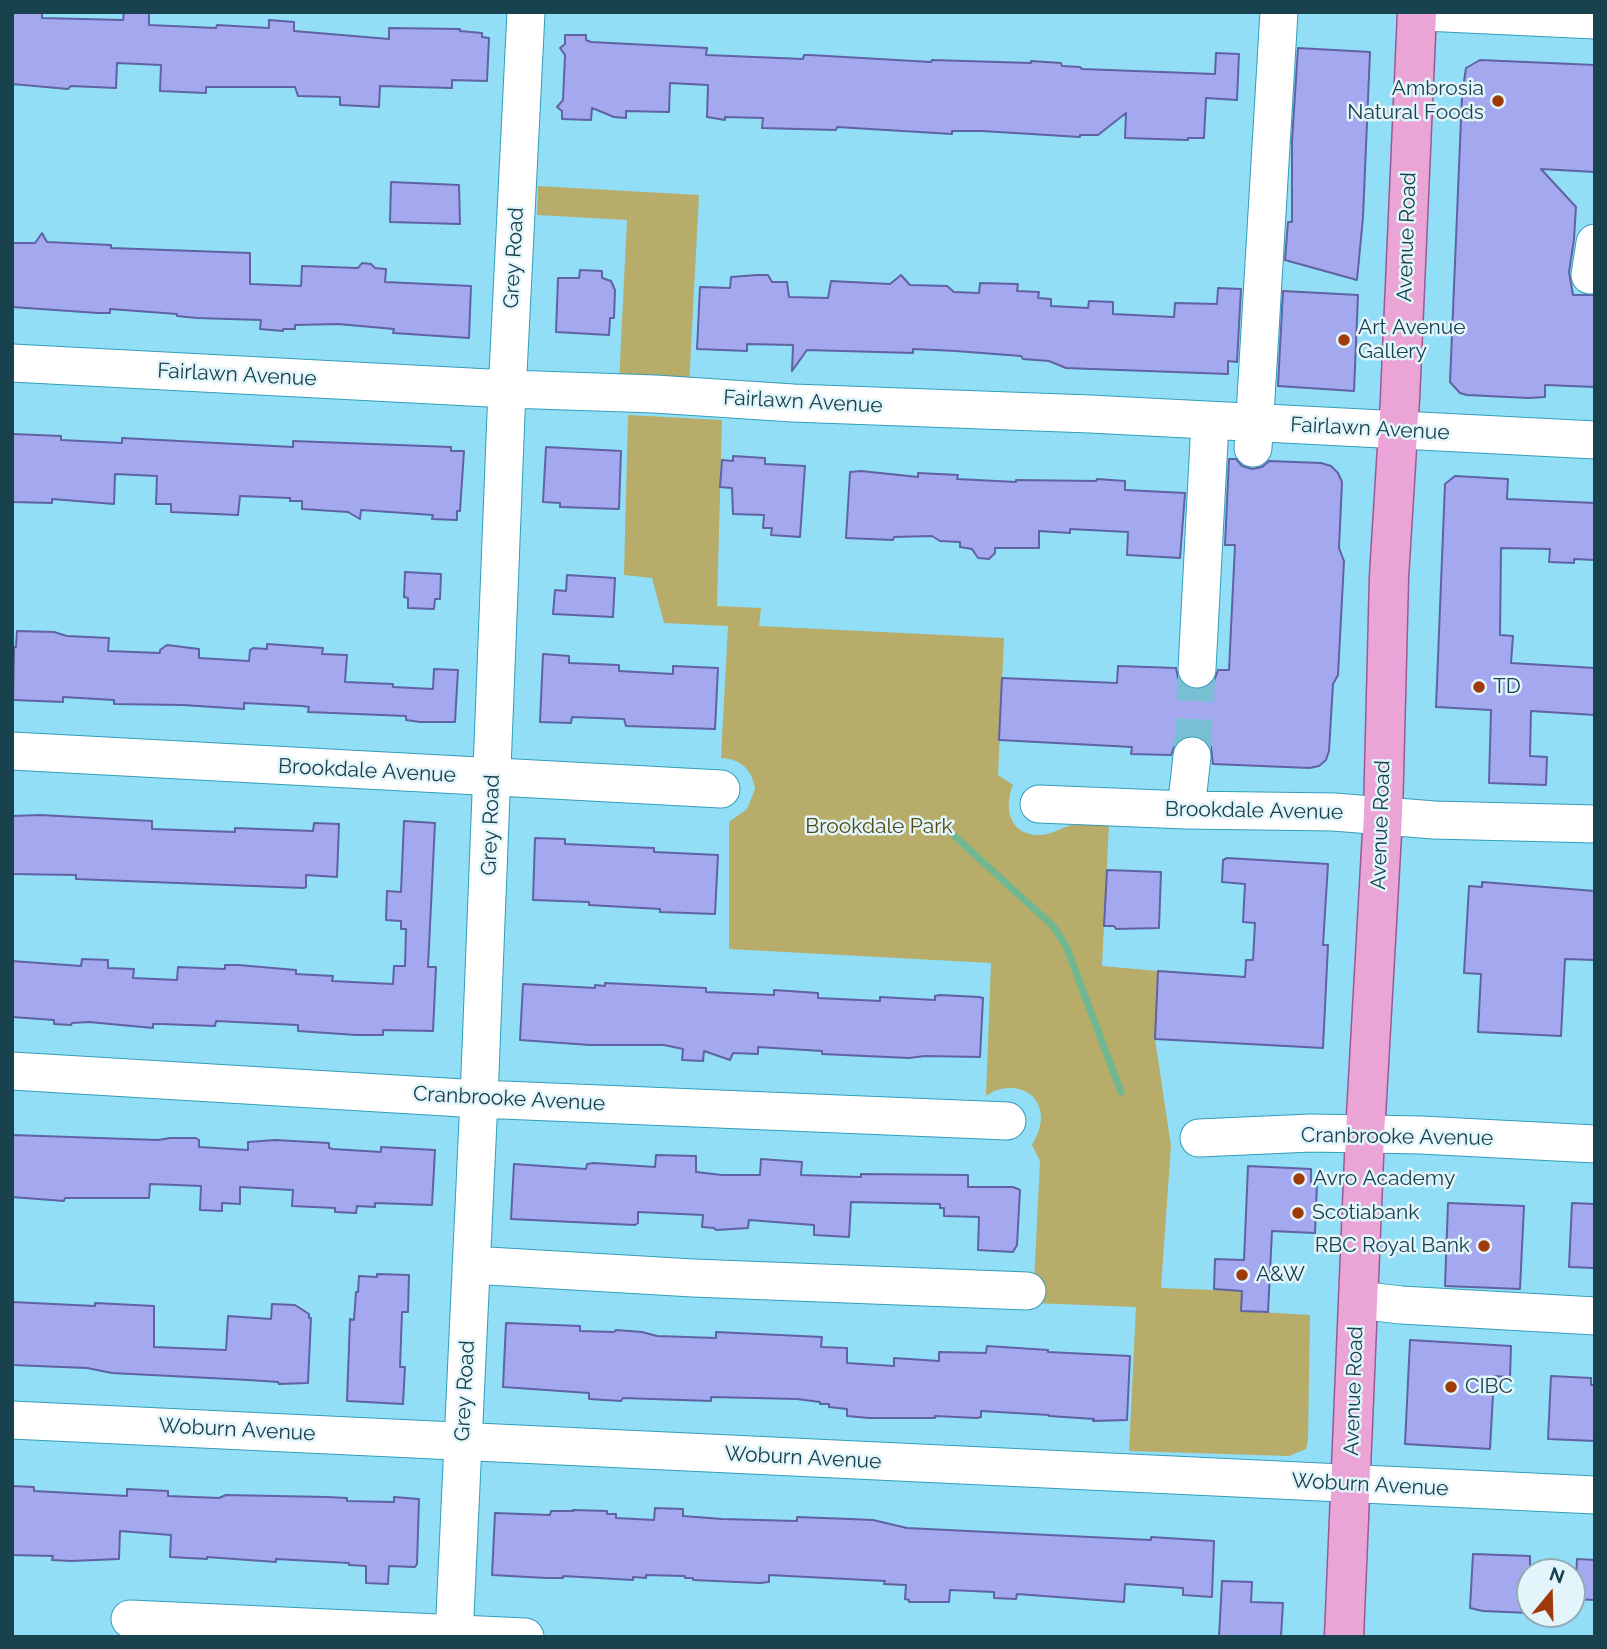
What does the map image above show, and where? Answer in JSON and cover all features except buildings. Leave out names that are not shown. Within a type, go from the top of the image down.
[{"type":"main road","name":"Avenue Road","points":[[1344,1637],[1365,1134],[1383,815],[1389,577],[1417,12]]},
{"type":"street","name":"Grey Road","points":[[454,1635],[526,12]]},
{"type":"street","points":[[1254,436],[1279,12]]},
{"type":"street","points":[[1424,12],[1595,20]]},
{"type":"street","name":"Fairlawn Avenue","points":[[12,363],[793,403],[1090,414],[1210,422],[1254,436],[1398,429],[1595,440]]},
{"type":"street","points":[[1197,669],[1210,422]]},
{"type":"street","name":"Brookdale Avenue","points":[[12,751],[721,789]]},
{"type":"street","points":[[1186,810],[1192,756]]},
{"type":"street","name":"Brookdale Avenue","points":[[1039,803],[1186,810],[1334,812],[1434,820],[1595,824]]},
{"type":"street","name":"Cranbrooke Avenue","points":[[12,1071],[479,1099],[1007,1121]]},
{"type":"street","name":"Cranbrooke Avenue","points":[[1199,1138],[1311,1133],[1595,1144]]},
{"type":"street","points":[[471,1265],[693,1278],[1027,1291]]},
{"type":"street","points":[[1358,1300],[1595,1316]]},
{"type":"street","name":"Woburn Avenue","points":[[12,1420],[1595,1495]]},
{"type":"street","points":[[130,1619],[526,1637]]},
{"type":"green space","points":[[538,186],[699,195],[689,386],[619,382],[627,220],[537,215]]},
{"type":"green space","name":"Brookdale Park","points":[[628,415],[722,420],[717,606],[761,608],[759,626],[1004,638],[998,775],[1013,785],[1009,803],[1012,819],[1022,831],[1040,835],[1076,824],[1109,823],[1102,966],[1158,971],[1155,1039],[1171,1146],[1161,1288],[1242,1291],[1242,1311],[1310,1315],[1306,1449],[1289,1456],[1129,1451],[1136,1307],[1033,1303],[1040,1161],[1032,1145],[1041,1117],[1035,1099],[1021,1090],[1003,1089],[986,1096],[991,963],[729,949],[729,822],[747,809],[755,789],[744,766],[734,760],[721,758],[728,626],[664,623],[652,578],[624,575]]},
{"type":"waterway","points":[[949,831],[1053,926],[1066,946],[1121,1092]]},
{"type":"tunnel","points":[[1192,756],[1197,669]]},
{"type":"place","name":"Ambrosia Natural Foods","points":[[1498,101]]},
{"type":"place","name":"Art Avenue Gallery","points":[[1344,340]]},
{"type":"place","name":"TD","points":[[1479,687]]},
{"type":"place","name":"Avro Academy","points":[[1299,1179]]},
{"type":"place","name":"Scotiabank","points":[[1298,1213]]},
{"type":"place","name":"RBC Royal Bank","points":[[1484,1246]]},
{"type":"place","name":"A&W","points":[[1242,1275]]},
{"type":"place","name":"CIBC","points":[[1451,1387]]}]
